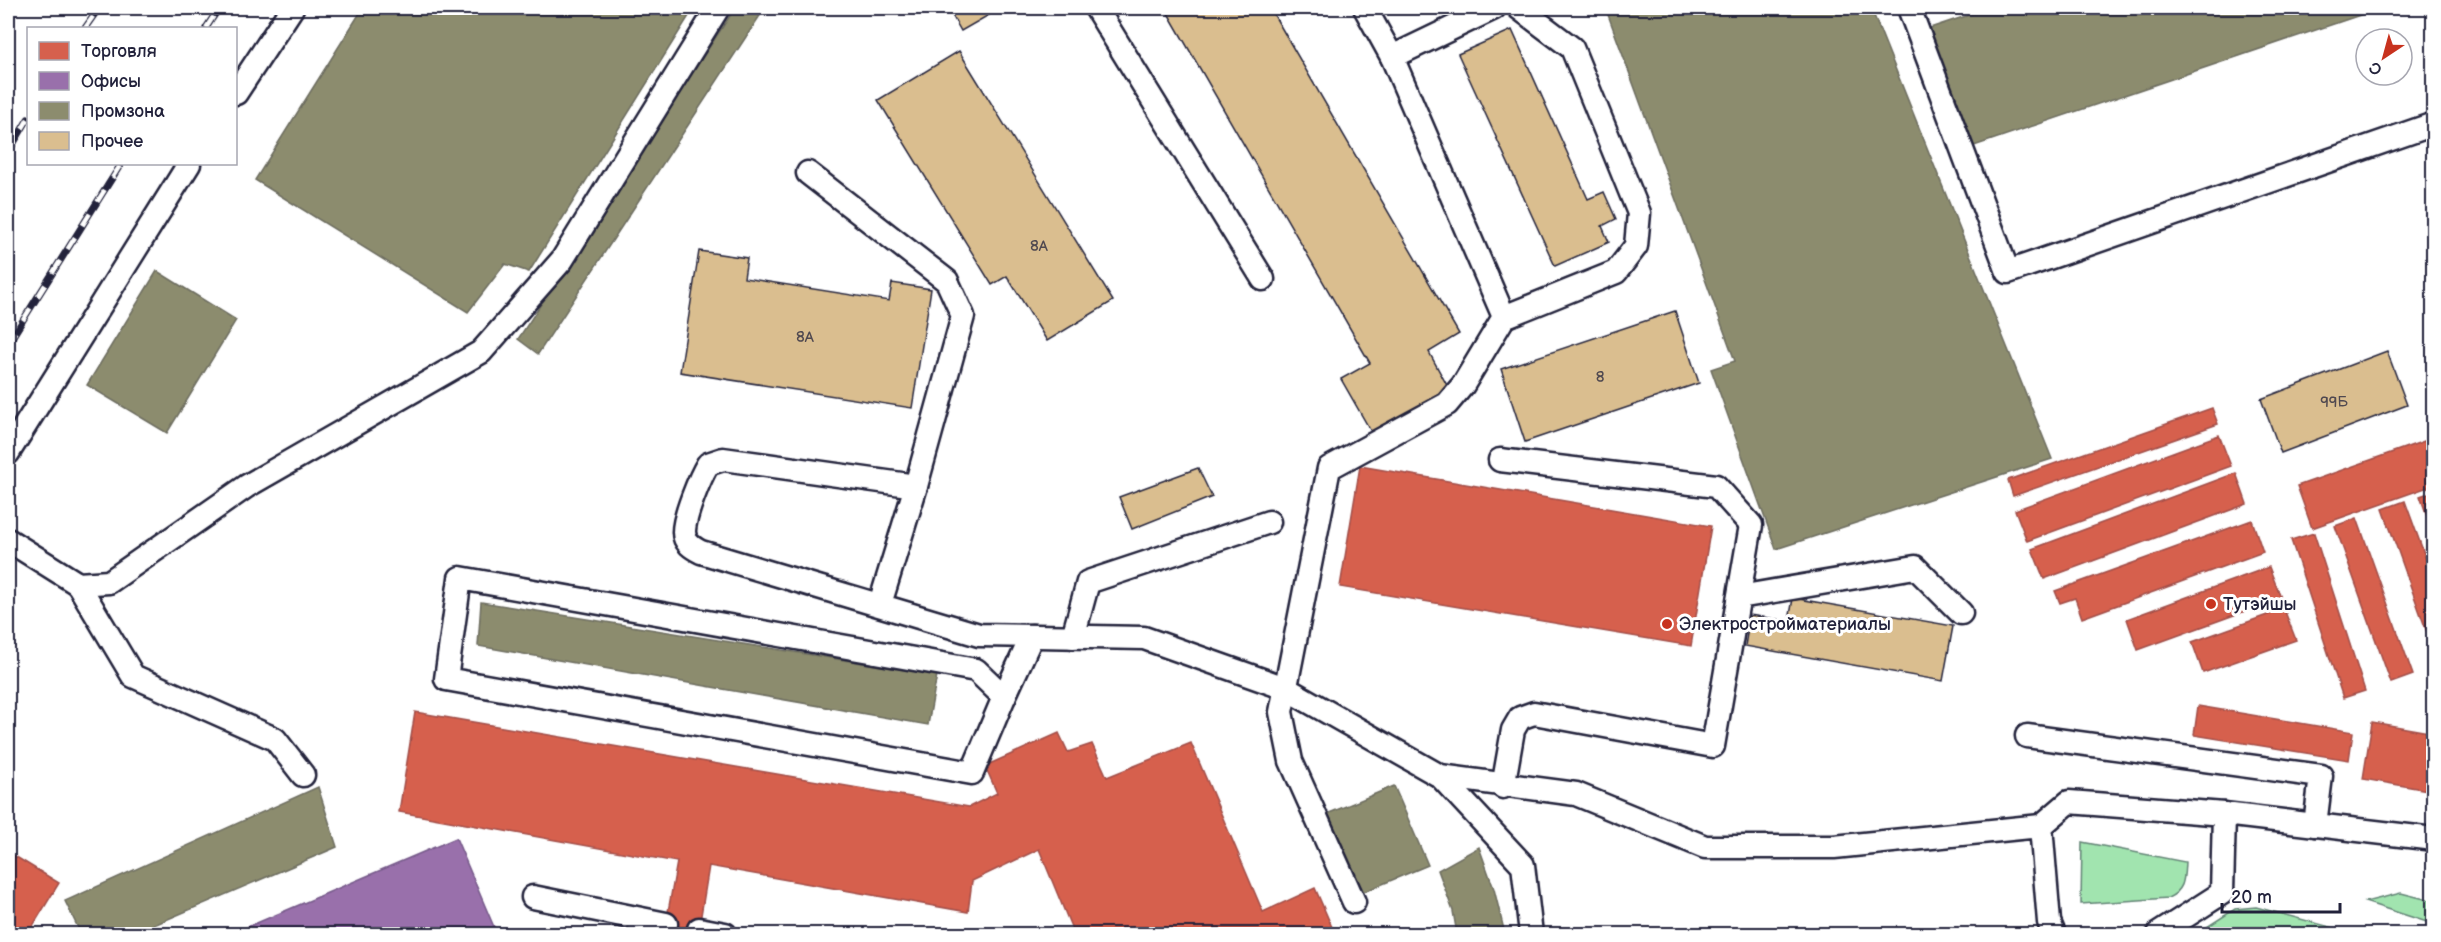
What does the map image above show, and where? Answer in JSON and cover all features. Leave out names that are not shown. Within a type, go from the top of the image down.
[{"type":"lane","points":[[237,91],[292,8]]},
{"type":"lane","points":[[78,584],[109,582],[247,486],[481,352],[562,260],[718,8]]},
{"type":"lane","points":[[1096,8],[1263,279]]},
{"type":"lane","points":[[1365,8],[1392,57],[1504,317]]},
{"type":"lane","points":[[1392,57],[1494,8]]},
{"type":"lane","points":[[1354,902],[1291,761],[1281,712],[1329,468],[1447,404],[1463,385],[1504,317],[1616,272],[1636,246],[1639,213],[1572,48],[1519,8]]},
{"type":"lane","points":[[1909,8],[2008,272],[2433,124]]},
{"type":"lane","points":[[8,453],[188,165]]},
{"type":"lane","points":[[808,173],[947,281],[963,316],[916,486],[880,604]]},
{"type":"lane","points":[[916,486],[723,459],[708,464],[699,478],[683,533],[689,546],[701,552],[979,635],[1144,638],[1285,688],[1440,776],[1523,865],[1530,934]]},
{"type":"lane","points":[[1500,460],[1716,486],[1751,525],[1713,746],[1533,713],[1520,718],[1513,730],[1503,786]]},
{"type":"lane","points":[[1073,637],[1088,582],[1269,522]]},
{"type":"lane","points":[[8,540],[78,584],[133,676],[275,739],[303,775]]},
{"type":"lane","points":[[1738,597],[1915,567],[1961,613]]},
{"type":"lane","points":[[1004,697],[976,670],[460,578],[446,679],[972,773],[1032,636]]},
{"type":"lane","points":[[2027,736],[2321,776],[2315,825]]},
{"type":"lane","points":[[1440,776],[1576,794],[1706,847],[1834,847],[2041,826],[2069,802],[2224,814],[2433,839]]},
{"type":"lane","points":[[2158,934],[2222,893],[2224,814]]},
{"type":"lane","points":[[2041,826],[2049,922],[2054,934]]},
{"type":"lane","points":[[533,897],[666,924]]},
{"type":"lane","points":[[699,929],[726,934]]},
{"type":"green space","points":[[2082,842],[2185,862],[2181,888],[2168,898],[2081,904]]},
{"type":"green space","points":[[2401,893],[2433,901],[2433,924],[2365,902]]},
{"type":"green space","points":[[2256,907],[2356,934],[2196,934],[2235,909]]},
{"type":"building: Торговля","points":[[2212,408],[2218,424],[2013,496],[2008,480]]},
{"type":"building: Торговля","points":[[2219,435],[2231,466],[2027,541],[2015,510]]},
{"type":"building: Торговля","points":[[2430,439],[2434,449],[2434,485],[2312,528],[2297,486]]},
{"type":"building: Торговля","points":[[1360,466],[1711,526],[1691,646],[1340,587]]},
{"type":"building: Торговля","points":[[2236,473],[2247,504],[2044,579],[2032,549]]},
{"type":"building: Торговля","points":[[2434,491],[2434,536],[2420,496]]},
{"type":"building: Торговля","points":[[2405,501],[2434,581],[2434,652],[2383,509]]},
{"type":"building: Торговля","points":[[2357,518],[2413,675],[2391,683],[2335,526]]},
{"type":"building: Торговля","points":[[2252,520],[2263,552],[2082,618],[2075,598],[2060,603],[2055,591]]},
{"type":"building: Торговля","points":[[2314,533],[2365,691],[2343,698],[2291,540]]},
{"type":"building: Торговля","points":[[2269,567],[2281,598],[2138,650],[2127,619]]},
{"type":"building: Торговля","points":[[2284,609],[2296,640],[2203,673],[2192,642]]},
{"type":"building: Торговля","points":[[2198,706],[2353,732],[2349,760],[2194,735]]},
{"type":"building: Торговля","points":[[415,712],[969,807],[997,793],[985,766],[1059,733],[1068,752],[1092,744],[1107,777],[1191,743],[1263,912],[1315,888],[1335,934],[1074,934],[1039,849],[972,881],[968,912],[709,866],[698,934],[664,934],[677,862],[399,812]]},
{"type":"building: Торговля","points":[[2372,722],[2434,733],[2434,791],[2363,779]]},
{"type":"building: Торговля","points":[[8,852],[59,883],[28,934],[8,934]]},
{"type":"building: Офисы","points":[[456,838],[497,934],[231,934]]},
{"type":"building: Промзона","points":[[363,8],[694,8],[529,272],[505,264],[468,312],[255,180]]},
{"type":"building: Промзона","points":[[735,8],[765,8],[538,354],[518,339]]},
{"type":"building: Промзона","points":[[1619,8],[1871,8],[2052,459],[1776,549],[1711,369],[1735,361],[1607,12]]},
{"type":"building: Промзона","points":[[1990,8],[2381,8],[1971,147],[1930,28]]},
{"type":"building: Промзона","points":[[157,271],[236,320],[167,433],[87,385]]},
{"type":"building: Промзона","points":[[481,602],[937,675],[928,725],[478,646]]},
{"type":"building: Промзона","points":[[1394,786],[1428,865],[1361,893],[1327,814]]},
{"type":"building: Промзона","points":[[318,787],[337,847],[133,934],[81,934],[65,901]]},
{"type":"building: Промзона","points":[[1479,847],[1494,889],[1505,934],[1457,934],[1453,911],[1438,870]]},
{"type":"building: Прочее","points":[[948,8],[1001,8],[961,31]]},
{"type":"building: Прочее","points":[[1165,8],[1270,8],[1459,334],[1429,352],[1450,391],[1373,435],[1341,379],[1370,363]]},
{"type":"building: Прочее","points":[[1512,30],[1588,199],[1604,192],[1616,219],[1602,226],[1609,242],[1555,266],[1458,54]]},
{"type":"building: Прочее","points":[[959,51],[1113,301],[1047,341],[1007,276],[992,285],[878,100]]},
{"type":"building: Прочее","points":[[699,251],[747,258],[744,278],[889,301],[892,283],[931,289],[912,408],[680,372]]},
{"type":"building: Прочее","points":[[1675,311],[1699,383],[1525,442],[1501,369]]},
{"type":"building: Прочее","points":[[2387,351],[2407,405],[2281,453],[2261,399]]},
{"type":"building: Прочее","points":[[1198,468],[1212,497],[1132,529],[1119,497]]},
{"type":"building: Прочее","points":[[1793,598],[1953,626],[1943,681],[1745,646],[1750,615],[1789,621]]},
{"type":"railway","points":[[86,27],[99,8]]},
{"type":"railway","points":[[207,27],[219,8]]},
{"type":"railway","points":[[8,153],[27,121]]},
{"type":"railway","points":[[8,344],[120,165]]},
{"type":"place","name":"Тутэйшы","points":[[2211,604]]},
{"type":"place","name":"Электростройматериалы","points":[[1667,624]]}]
